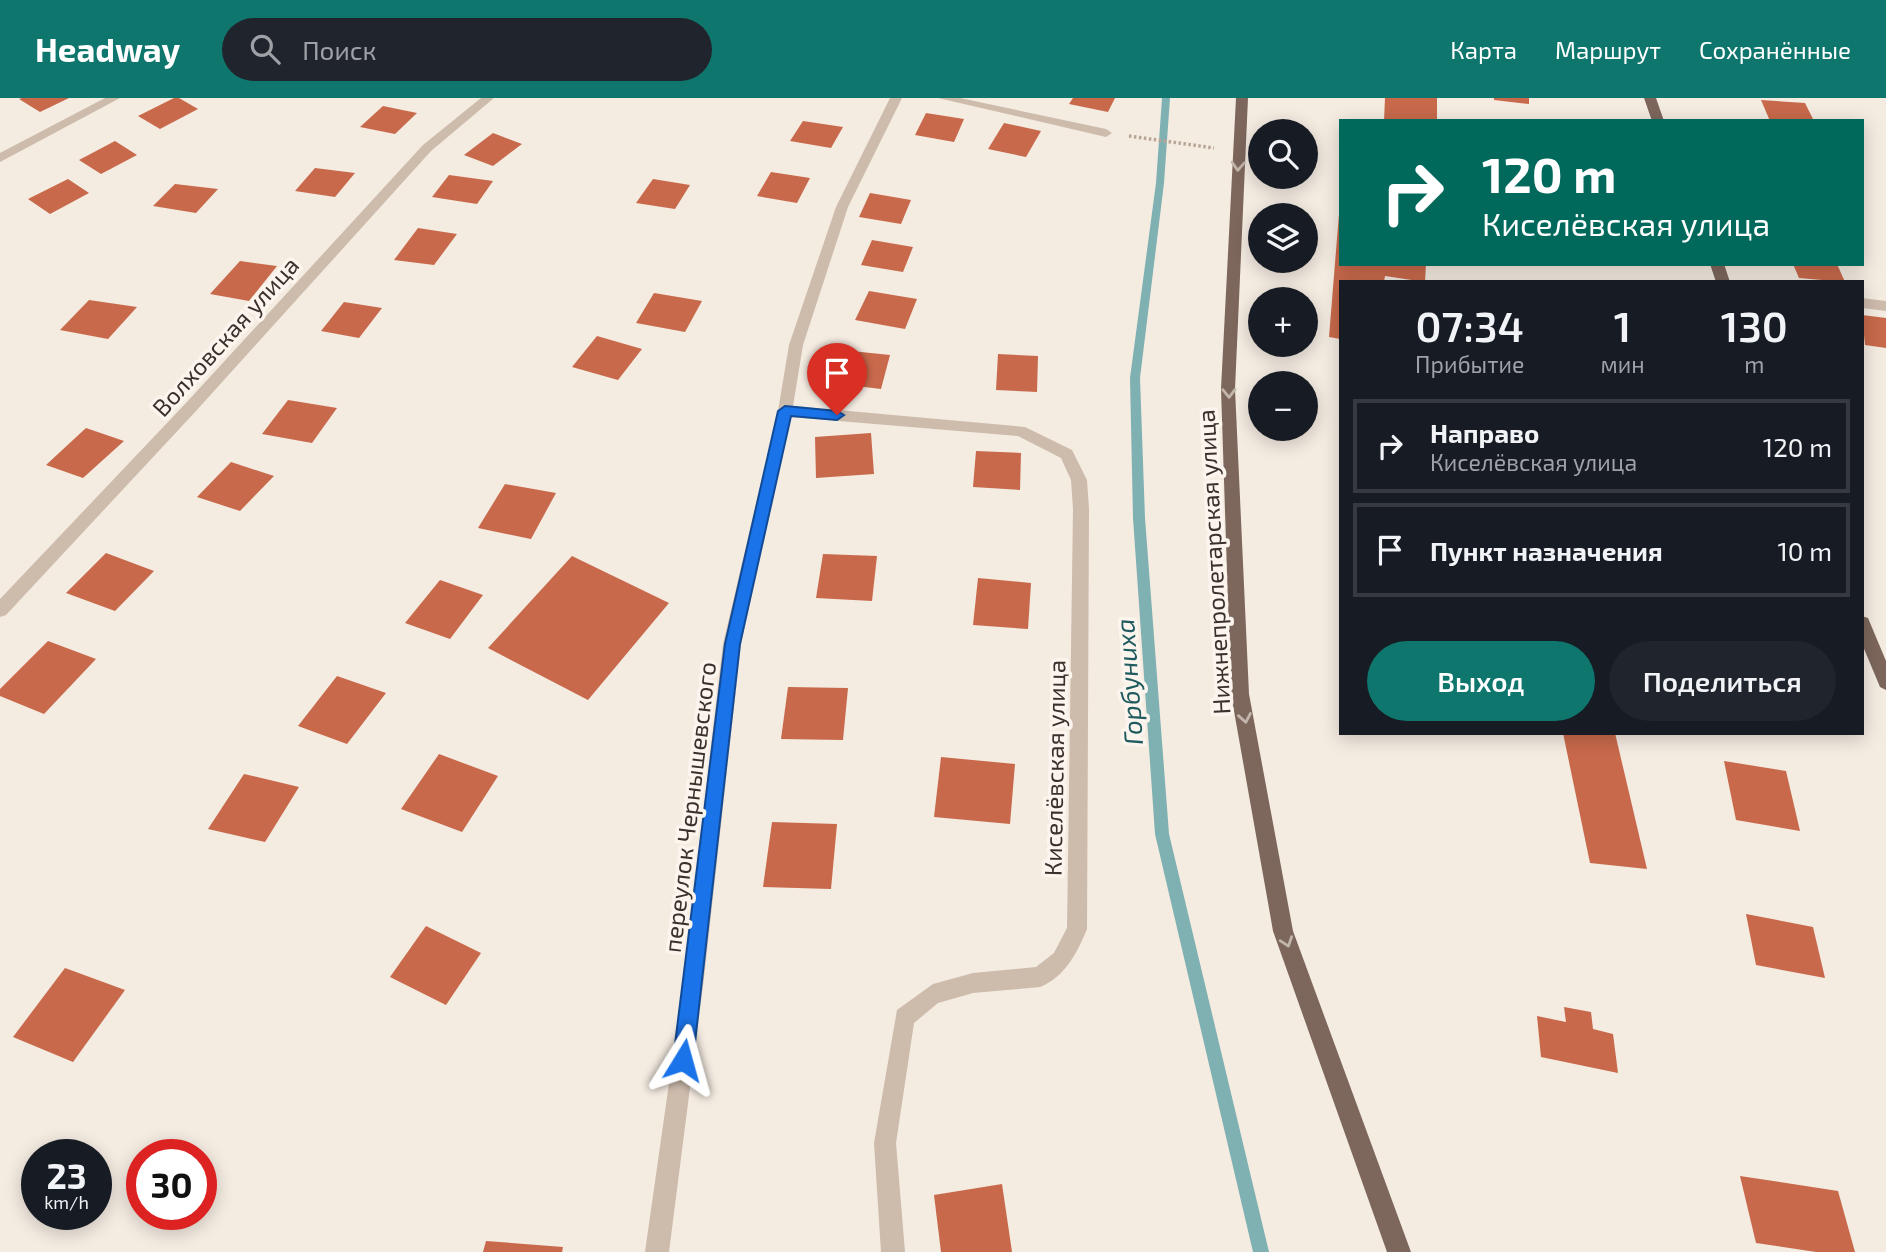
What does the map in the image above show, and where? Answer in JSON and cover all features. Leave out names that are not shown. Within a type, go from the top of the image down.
[{"type":"main road","name":"Нижнепролетарская улица","points":[[1242,98],[1228,389],[1240,694],[1283,931],[1399,1252]]},
{"type":"main road","points":[[1650,98],[1657,119]]},
{"type":"main road","points":[[1864,628],[1886,682]]},
{"type":"street","points":[[0,158],[114,98]]},
{"type":"street","name":"Волховская улица","points":[[0,610],[191,407],[428,148],[488,98]]},
{"type":"street","name":"переулок Чернышевского","points":[[657,1252],[694,978],[732,644],[785,411],[796,345],[842,207],[896,98]]},
{"type":"street","points":[[944,98],[1107,134]]},
{"type":"street","points":[[1864,303],[1886,306]]},
{"type":"street","name":"Киселёвская улица","points":[[785,411],[1020,431],[1067,454],[1079,480],[1081,522],[1077,929],[1061,960],[1040,977],[973,983],[933,994],[904,1017],[885,1143],[893,1252]]},
{"type":"path","points":[[1107,134],[1239,151]]},
{"type":"building","points":[[69,98],[40,112],[19,99]]},
{"type":"building","points":[[174,98],[198,109],[160,129],[138,116]]},
{"type":"building","points":[[1073,98],[1115,98],[1108,112],[1069,104]]},
{"type":"building","points":[[1385,98],[1437,98],[1437,119],[1384,119]]},
{"type":"building","points":[[1529,98],[1529,104],[1494,100]]},
{"type":"building","points":[[1761,100],[1805,103],[1813,119],[1769,119]]},
{"type":"building","points":[[383,106],[417,113],[395,134],[360,127]]},
{"type":"building","points":[[926,113],[964,119],[954,142],[915,135]]},
{"type":"building","points":[[803,121],[843,127],[831,148],[790,141]]},
{"type":"building","points":[[1004,123],[1041,131],[1026,157],[988,149]]},
{"type":"building","points":[[493,133],[522,144],[493,166],[464,155]]},
{"type":"building","points":[[115,141],[137,155],[101,174],[79,160]]},
{"type":"building","points":[[315,168],[355,173],[335,197],[295,191]]},
{"type":"building","points":[[771,172],[810,178],[797,203],[757,196]]},
{"type":"building","points":[[449,175],[493,181],[477,204],[432,197]]},
{"type":"building","points":[[68,179],[89,193],[50,214],[28,199]]},
{"type":"building","points":[[653,179],[690,185],[675,209],[636,203]]},
{"type":"building","points":[[175,184],[218,189],[196,213],[153,206]]},
{"type":"building","points":[[870,193],[911,200],[901,224],[859,217]]},
{"type":"building","points":[[1339,214],[1339,266],[1426,266],[1425,280],[1385,276],[1384,280],[1339,280],[1339,339],[1329,337]]},
{"type":"building","points":[[418,228],[457,234],[434,265],[394,260]]},
{"type":"building","points":[[872,240],[913,247],[903,272],[861,265]]},
{"type":"building","points":[[240,261],[277,266],[249,301],[210,294]]},
{"type":"building","points":[[1794,266],[1838,266],[1844,280],[1822,280],[1799,278]]},
{"type":"building","points":[[869,291],[917,299],[905,329],[855,320]]},
{"type":"building","points":[[654,293],[702,301],[685,332],[636,323]]},
{"type":"building","points":[[89,300],[137,307],[108,339],[60,330]]},
{"type":"building","points":[[344,302],[382,308],[359,338],[321,331]]},
{"type":"building","points":[[1864,315],[1886,318],[1886,348],[1865,345]]},
{"type":"building","points":[[597,336],[642,349],[618,380],[572,367]]},
{"type":"building","points":[[842,350],[890,355],[881,389],[831,383]]},
{"type":"building","points":[[998,354],[1038,356],[1037,392],[996,390]]},
{"type":"building","points":[[288,400],[337,408],[312,443],[262,434]]},
{"type":"building","points":[[86,428],[124,441],[83,478],[46,465]]},
{"type":"building","points":[[871,433],[874,474],[816,478],[815,437]]},
{"type":"building","points":[[976,451],[1021,453],[1020,490],[973,487]]},
{"type":"building","points":[[231,462],[274,476],[240,511],[197,497]]},
{"type":"building","points":[[505,484],[556,493],[531,539],[478,528]]},
{"type":"building","points":[[106,553],[154,571],[115,611],[66,593]]},
{"type":"building","points":[[823,554],[877,556],[872,601],[816,598]]},
{"type":"building","points":[[572,556],[669,603],[588,700],[488,648]]},
{"type":"building","points":[[978,578],[1031,583],[1028,629],[973,625]]},
{"type":"building","points":[[440,580],[483,595],[450,639],[405,623]]},
{"type":"building","points":[[48,641],[96,659],[44,714],[0,696],[0,689]]},
{"type":"building","points":[[337,676],[386,693],[347,744],[298,726]]},
{"type":"building","points":[[788,687],[848,688],[843,740],[781,739]]},
{"type":"building","points":[[1563,735],[1615,735],[1647,869],[1590,863]]},
{"type":"building","points":[[439,754],[498,776],[462,832],[401,809]]},
{"type":"building","points":[[941,757],[1015,764],[1010,824],[934,817]]},
{"type":"building","points":[[1724,761],[1786,771],[1800,831],[1736,820]]},
{"type":"building","points":[[244,774],[299,787],[265,842],[208,829]]},
{"type":"building","points":[[772,822],[837,824],[831,889],[763,887]]},
{"type":"building","points":[[1746,914],[1813,927],[1825,978],[1756,965]]},
{"type":"building","points":[[426,926],[481,953],[446,1005],[390,977]]},
{"type":"building","points":[[65,968],[125,990],[73,1062],[13,1037]]},
{"type":"building","points":[[1564,1007],[1591,1012],[1593,1029],[1613,1034],[1618,1073],[1541,1057],[1537,1016],[1566,1022]]},
{"type":"building","points":[[1740,1176],[1838,1191],[1855,1252],[1816,1252],[1756,1243]]},
{"type":"building","points":[[1002,1184],[1012,1252],[941,1252],[934,1195]]},
{"type":"building","points":[[486,1241],[563,1247],[562,1252],[483,1252]]},
{"type":"waterway","name":"Горбуниха","points":[[1166,98],[1160,183],[1135,378],[1139,518],[1162,834],[1261,1252]]},
{"type":"route","points":[[683,1060],[732,644],[785,411],[837,415]]}]
